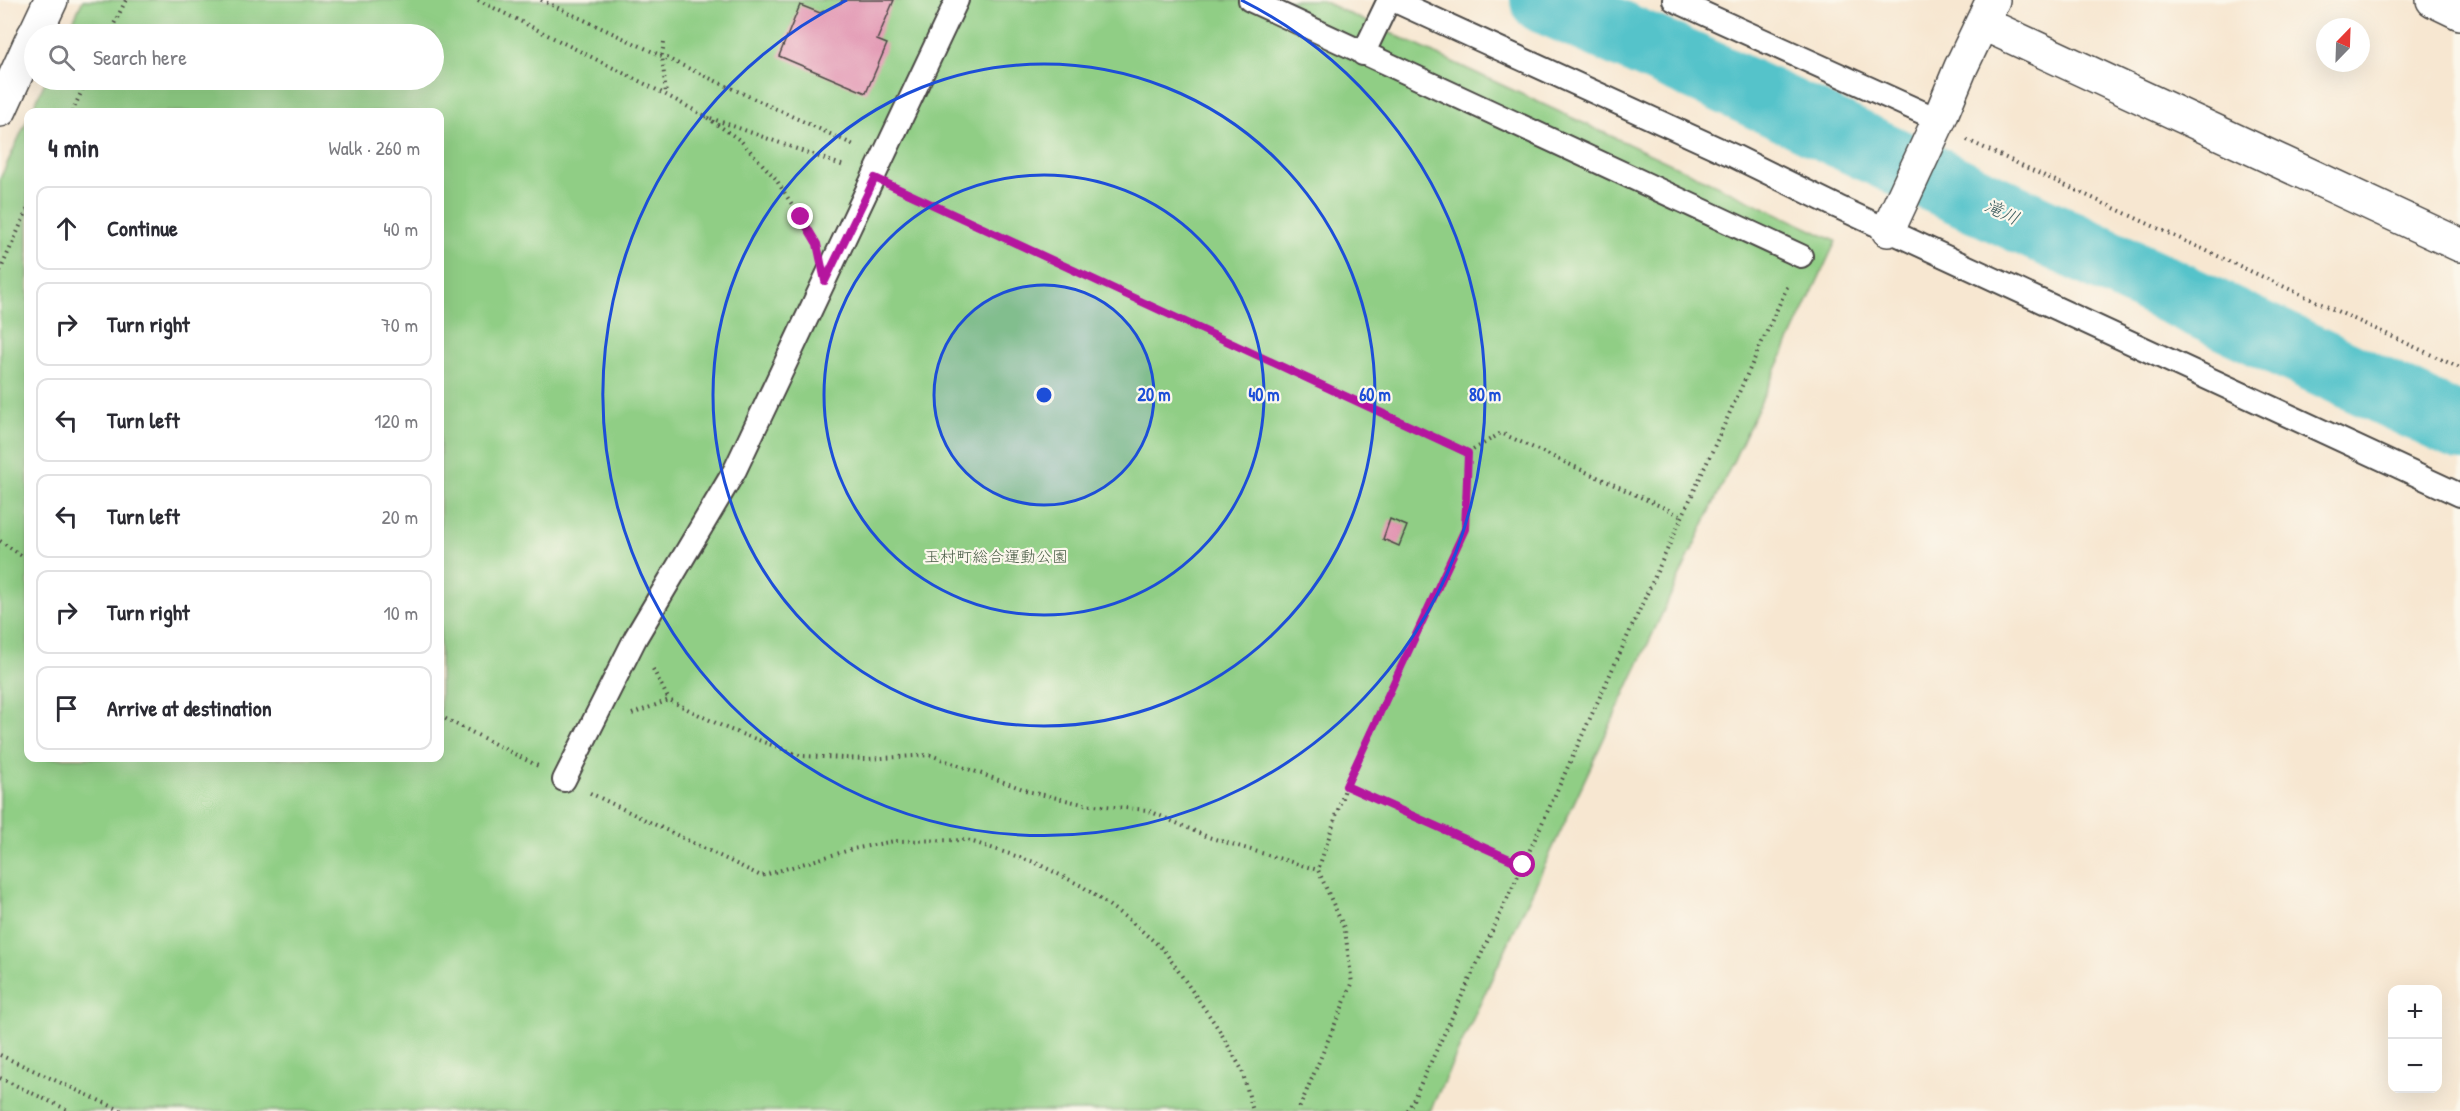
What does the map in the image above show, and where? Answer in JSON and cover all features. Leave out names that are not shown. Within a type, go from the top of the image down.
[{"type":"street","points":[[40,24],[51,0]]},
{"type":"street","points":[[2433,0],[2460,13]]},
{"type":"street","points":[[1891,224],[1936,128],[1986,7],[2460,245]]},
{"type":"street","points":[[0,110],[24,59]]},
{"type":"lane","points":[[564,780],[636,637],[735,470],[957,0]]},
{"type":"lane","points":[[1250,0],[1801,256]]},
{"type":"lane","points":[[1364,54],[1391,0],[1734,156],[1891,224],[2460,495]]},
{"type":"lane","points":[[1674,0],[1936,128]]},
{"type":"path","points":[[114,24],[126,0]]},
{"type":"path","points":[[478,0],[666,95],[705,116],[741,141],[775,178],[817,244],[825,281]]},
{"type":"path","points":[[541,0],[662,55],[879,168],[1468,453]]},
{"type":"path","points":[[664,42],[662,55],[666,95]]},
{"type":"path","points":[[74,108],[82,90]]},
{"type":"path","points":[[705,116],[879,168]]},
{"type":"path","points":[[1936,128],[2460,368]]},
{"type":"path","points":[[0,271],[24,217]]},
{"type":"path","points":[[1408,1111],[1801,256]]},
{"type":"path","points":[[1468,453],[1501,433],[1682,516]]},
{"type":"path","points":[[1298,1111],[1352,984],[1345,930],[1318,870],[1346,786],[1465,529],[1468,453]]},
{"type":"path","points":[[0,541],[24,557]]},
{"type":"path","points":[[592,725],[669,700],[728,729],[802,756],[866,759],[930,755],[1031,792],[1083,804],[1147,810],[1208,837],[1318,870]]},
{"type":"path","points":[[444,718],[564,780],[761,876],[853,849],[894,841],[967,840],[1034,862],[1082,886],[1128,919],[1163,949],[1218,1028],[1242,1070],[1253,1111]]},
{"type":"path","points":[[1346,786],[1523,865]]},
{"type":"path","points":[[0,1055],[122,1111]]},
{"type":"path","points":[[0,1078],[70,1111]]},
{"type":"green space","name":"玉村町総合運動公園","points":[[83,0],[1320,0],[1836,241],[1430,1111],[0,1111],[0,179],[24,127],[24,762],[444,762],[444,108],[33,108],[41,90],[444,90],[444,24],[72,24]]},
{"type":"building","points":[[842,0],[894,0],[877,40],[887,44],[866,93],[779,56],[800,5],[820,13],[841,3]]},
{"type":"building","points":[[1390,519],[1407,526],[1399,546],[1383,539]]},
{"type":"waterway","name":"滝川","points":[[1543,0],[1719,78],[2460,428]]},
{"type":"route","points":[[801,217],[817,244],[825,281],[875,178],[1468,453],[1465,529],[1346,786],[1523,865]]}]
